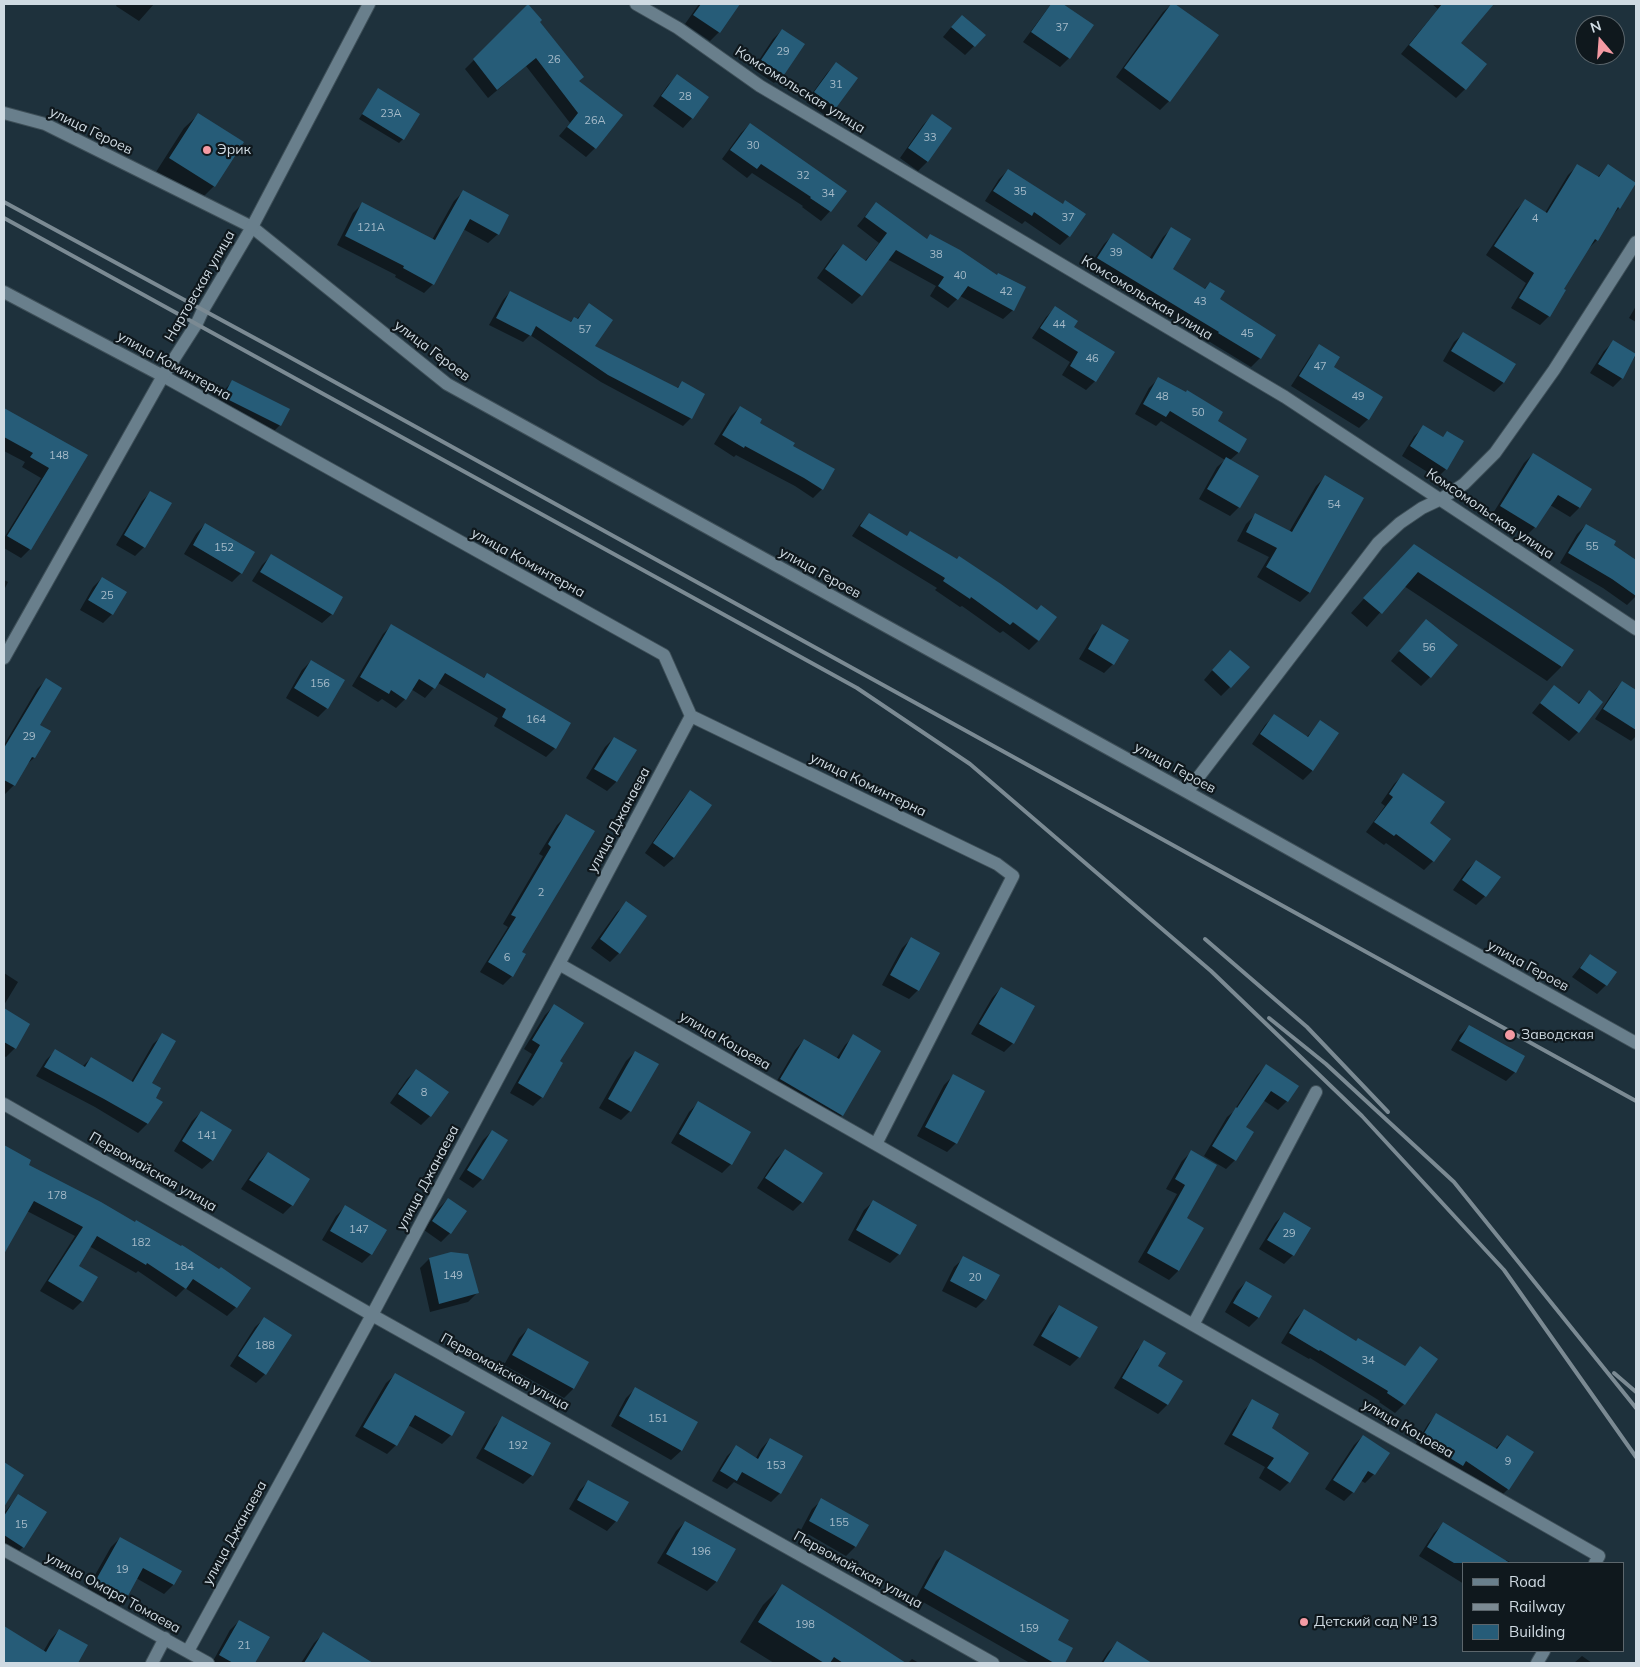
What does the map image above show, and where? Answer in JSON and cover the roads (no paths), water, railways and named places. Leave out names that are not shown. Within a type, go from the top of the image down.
[{"type":"street","name":"Нартовская улица","points":[[4,658],[163,376],[198,323],[202,310],[252,227],[369,4]]},
{"type":"street","name":"Комсомольская улица","points":[[636,4],[678,28],[760,86],[1285,397],[1636,629]]},
{"type":"street","name":"улица Героев","points":[[4,114],[45,124],[252,227],[447,384],[1187,792],[1636,1043]]},
{"type":"street","points":[[1187,792],[1378,543],[1400,523],[1464,484],[1495,453],[1554,370],[1636,242]]},
{"type":"street","name":"улица Коминтерна","points":[[4,292],[163,376],[664,655],[691,716],[997,864],[1013,876],[876,1144]]},
{"type":"street","name":"улица Джанаева","points":[[188,1651],[372,1314],[691,716]]},
{"type":"street","name":"улица Коцоева","points":[[559,964],[1600,1556],[1596,1562]]},
{"type":"street","points":[[1193,1325],[1316,1092]]},
{"type":"street","name":"Первомайская улица","points":[[4,1104],[372,1314],[993,1663]]},
{"type":"street","name":"улица Омара Томаева","points":[[4,1550],[208,1663]]},
{"type":"street","points":[[152,1663],[165,1638]]},
{"type":"street","points":[[1537,1663],[1543,1652]]},
{"type":"railway","points":[[4,202],[284,354],[1636,1101]]},
{"type":"railway","points":[[4,218],[857,688],[970,764],[1211,971],[1362,1116],[1504,1270],[1636,1457]]},
{"type":"railway","points":[[1205,939],[1307,1027],[1388,1112]]},
{"type":"railway","points":[[1269,1018],[1326,1064],[1454,1182],[1636,1408]]},
{"type":"railway","points":[[1614,1373],[1636,1392]]},
{"type":"place","name":"Эрик","points":[[207,150]]},
{"type":"place","name":"Заводская","points":[[1510,1035]]},
{"type":"place","name":"Детский сад № 13","points":[[1304,1622]]}]
